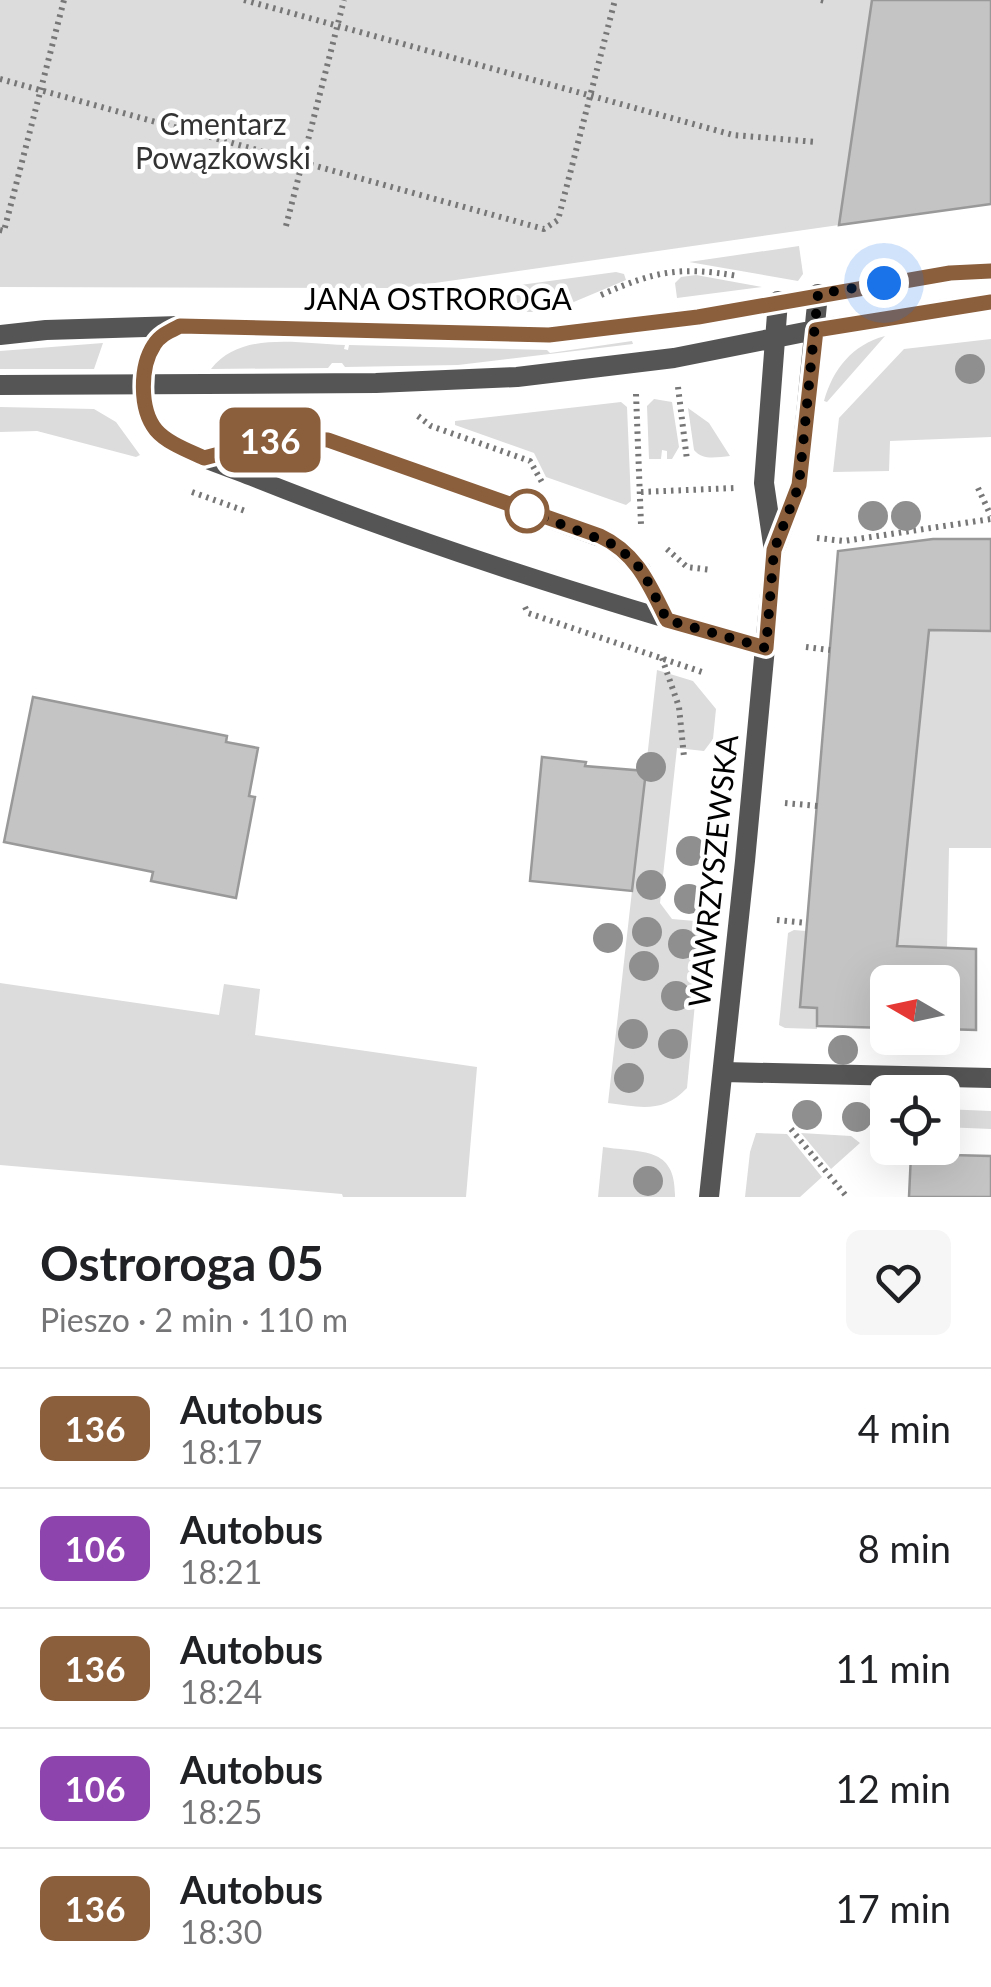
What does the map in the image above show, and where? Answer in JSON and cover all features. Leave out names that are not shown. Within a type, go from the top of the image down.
[{"type":"street","name":"JANA OSTROROGA","points":[[0,335],[180,326],[549,335],[698,317],[950,273],[991,271]]},
{"type":"street","name":"WAWRZYSZEWSKA","points":[[774,550],[799,485],[818,294]]},
{"type":"street","name":"WAWRZYSZEWSKA","points":[[709,1197],[774,550],[764,484],[778,301]]},
{"type":"street","points":[[0,384],[440,382],[517,377],[674,358],[775,337],[991,302]]},
{"type":"street","points":[[724,1072],[991,1078]]},
{"type":"lane","points":[[180,326],[162,335],[153,346],[145,369],[145,407],[156,431],[204,458],[588,597],[766,648]]},
{"type":"lane","points":[[204,458],[290,437],[328,440],[609,540],[642,570],[667,620]]},
{"type":"path","points":[[0,230],[4,231],[64,0]]},
{"type":"path","points":[[244,0],[733,135],[816,142]]},
{"type":"path","points":[[286,226],[344,0]]},
{"type":"path","points":[[0,79],[544,229],[558,220],[615,0]]},
{"type":"path","points":[[677,383],[687,460]]},
{"type":"path","points":[[636,394],[641,525]]},
{"type":"path","points":[[641,492],[736,488]]},
{"type":"path","points":[[817,538],[844,541],[991,518],[978,488]]},
{"type":"path","points":[[843,550],[844,541]]},
{"type":"path","points":[[806,647],[830,650]]},
{"type":"path","points":[[662,658],[679,707],[684,757]]},
{"type":"path","points":[[786,803],[818,806]]},
{"type":"path","points":[[778,920],[807,923]]},
{"type":"path","points":[[791,1130],[847,1197]]},
{"type":"green space","name":"Cmentarz Powązkowski","points":[[0,0],[872,0],[839,225],[400,288],[0,287]]},
{"type":"green space","points":[[799,246],[803,274],[798,281],[689,262]]},
{"type":"green space","points":[[624,274],[626,280],[550,312],[518,312],[516,292],[520,285]]},
{"type":"green space","points":[[696,275],[762,287],[677,298],[675,283],[681,277]]},
{"type":"green space","points":[[885,336],[824,401],[846,360],[863,345]]},
{"type":"green space","points":[[991,339],[991,437],[890,441],[889,471],[833,472],[839,418],[904,349]]},
{"type":"green space","points":[[632,341],[633,344],[458,365],[345,367],[332,363],[328,368],[211,369],[239,349],[273,342],[345,345],[348,350],[349,345],[550,353]]},
{"type":"green space","points":[[103,343],[94,369],[0,369],[0,351]]},
{"type":"green space","points":[[654,399],[672,402],[679,447],[672,459],[667,459],[667,451],[662,450],[661,459],[649,459],[647,406]]},
{"type":"green space","points":[[621,402],[627,407],[631,501],[626,505],[546,477],[534,453],[455,425],[455,421]]},
{"type":"green space","points":[[0,407],[94,409],[116,422],[140,455],[37,431],[0,432]]},
{"type":"green space","points":[[688,408],[709,423],[730,456],[706,457],[694,450]]},
{"type":"green space","points":[[929,630],[991,631],[991,848],[949,848],[947,948],[898,946]]},
{"type":"green space","points":[[657,670],[693,681],[716,709],[713,739],[704,751],[677,748],[660,903],[672,919],[695,921],[702,929],[687,1088],[669,1102],[640,1107],[608,1103]]},
{"type":"green space","points":[[818,932],[811,1007],[817,1008],[817,1029],[779,1025],[788,933]]},
{"type":"green space","points":[[0,983],[219,1015],[224,984],[260,989],[255,1035],[477,1067],[466,1197],[343,1197],[0,1165]]},
{"type":"green space","points":[[960,1110],[991,1111],[991,1129],[960,1128]]},
{"type":"green space","points":[[756,1133],[787,1134],[822,1177],[800,1197],[745,1197]]},
{"type":"green space","points":[[801,1133],[851,1136],[860,1143],[831,1169]]},
{"type":"green space","points":[[603,1147],[644,1152],[663,1160],[674,1180],[675,1197],[598,1197]]},
{"type":"building","points":[[872,0],[991,0],[991,204],[839,225]]},
{"type":"building","points":[[933,539],[991,539],[991,631],[929,630],[897,946],[976,949],[976,1030],[960,1030],[960,965],[870,965],[870,1027],[817,1026],[817,1008],[800,1007],[838,551]]},
{"type":"building","points":[[33,697],[227,736],[226,742],[258,748],[249,796],[255,797],[236,898],[151,881],[153,872],[4,842]]},
{"type":"building","points":[[542,757],[586,762],[585,766],[646,771],[632,891],[530,881]]},
{"type":"building","points":[[960,1155],[991,1156],[991,1197],[909,1197],[910,1165],[960,1165]]},
{"type":"bus line","name":"136","points":[[991,271],[950,273],[669,322],[549,335],[180,326],[162,335],[153,346],[145,369],[145,407],[156,431],[204,458],[280,438],[328,440],[600,536],[642,570],[667,620],[766,648],[774,550],[799,485],[816,330],[991,302]]},
{"type":"route","points":[[527,511],[600,536],[617,546],[642,570],[667,620],[766,648],[774,550],[799,485],[818,294],[884,283]]}]
